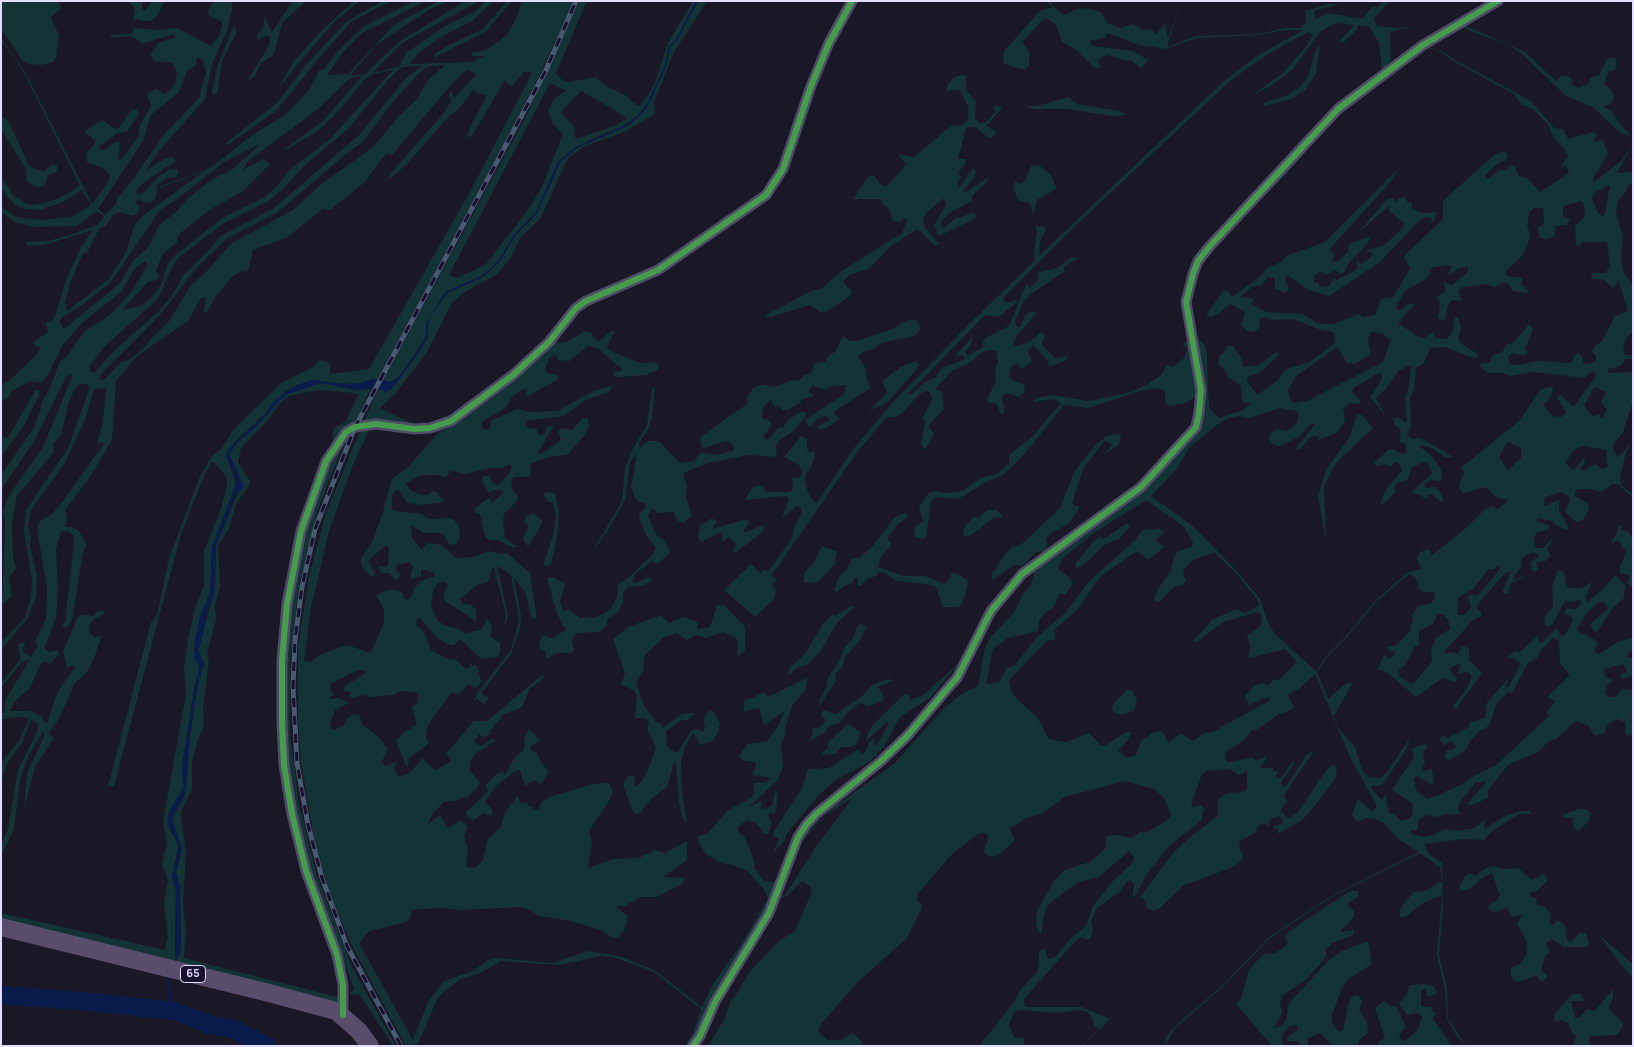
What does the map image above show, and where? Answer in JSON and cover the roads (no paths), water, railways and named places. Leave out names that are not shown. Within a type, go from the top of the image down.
[{"type":"main road","name":"65","points":[[1,927],[269,992],[336,1011],[359,1030],[370,1046]]},
{"type":"street","points":[[343,1015],[343,985],[337,955],[306,871],[292,814],[284,765],[282,723],[282,660],[287,604],[301,531],[326,461],[346,432],[355,427],[376,424],[414,429],[430,428],[451,421],[513,375],[549,342],[576,308],[586,301],[658,270],[766,196],[783,169],[799,120],[829,43],[852,1]]},
{"type":"street","points":[[693,1046],[700,1036],[715,1002],[769,914],[798,837],[806,825],[816,814],[881,761],[908,735],[953,683],[991,611],[1022,574],[1141,487],[1196,427],[1199,414],[1200,390],[1186,302],[1198,261],[1338,109],[1423,44],[1498,1]]},
{"type":"water","points":[[696,1],[698,1],[676,42],[670,47],[666,66],[651,100],[639,117],[621,129],[577,148],[560,162],[537,213],[515,236],[500,261],[483,277],[447,293],[430,318],[428,337],[407,369],[391,389],[385,393],[383,390],[378,390],[383,380],[390,382],[395,380],[406,368],[426,337],[426,324],[447,291],[482,276],[499,260],[514,235],[536,212],[558,161],[576,147],[620,128],[638,116],[649,100],[665,65],[669,46],[675,41]]},
{"type":"water","points":[[371,379],[377,380],[373,388],[355,390],[321,383],[285,395],[256,427],[238,442],[229,454],[244,486],[235,495],[216,546],[214,595],[207,610],[204,631],[198,651],[204,664],[198,683],[190,735],[186,789],[172,819],[182,848],[176,872],[180,889],[181,944],[180,954],[175,961],[176,892],[172,875],[179,846],[167,820],[173,804],[184,787],[182,775],[183,760],[195,685],[200,666],[194,658],[195,639],[200,617],[210,593],[212,547],[237,479],[226,457],[227,451],[265,414],[276,399],[295,386],[312,380],[344,384],[361,383]]},
{"type":"waterway","points":[[168,976],[170,998],[175,1011]]},
{"type":"waterway","points":[[1,995],[175,1011],[210,1025],[233,1029],[267,1046]]},
{"type":"railway","points":[[401,1046],[347,946],[322,878],[308,825],[297,763],[293,686],[295,640],[302,587],[315,529],[355,427],[546,70],[576,1]]}]
